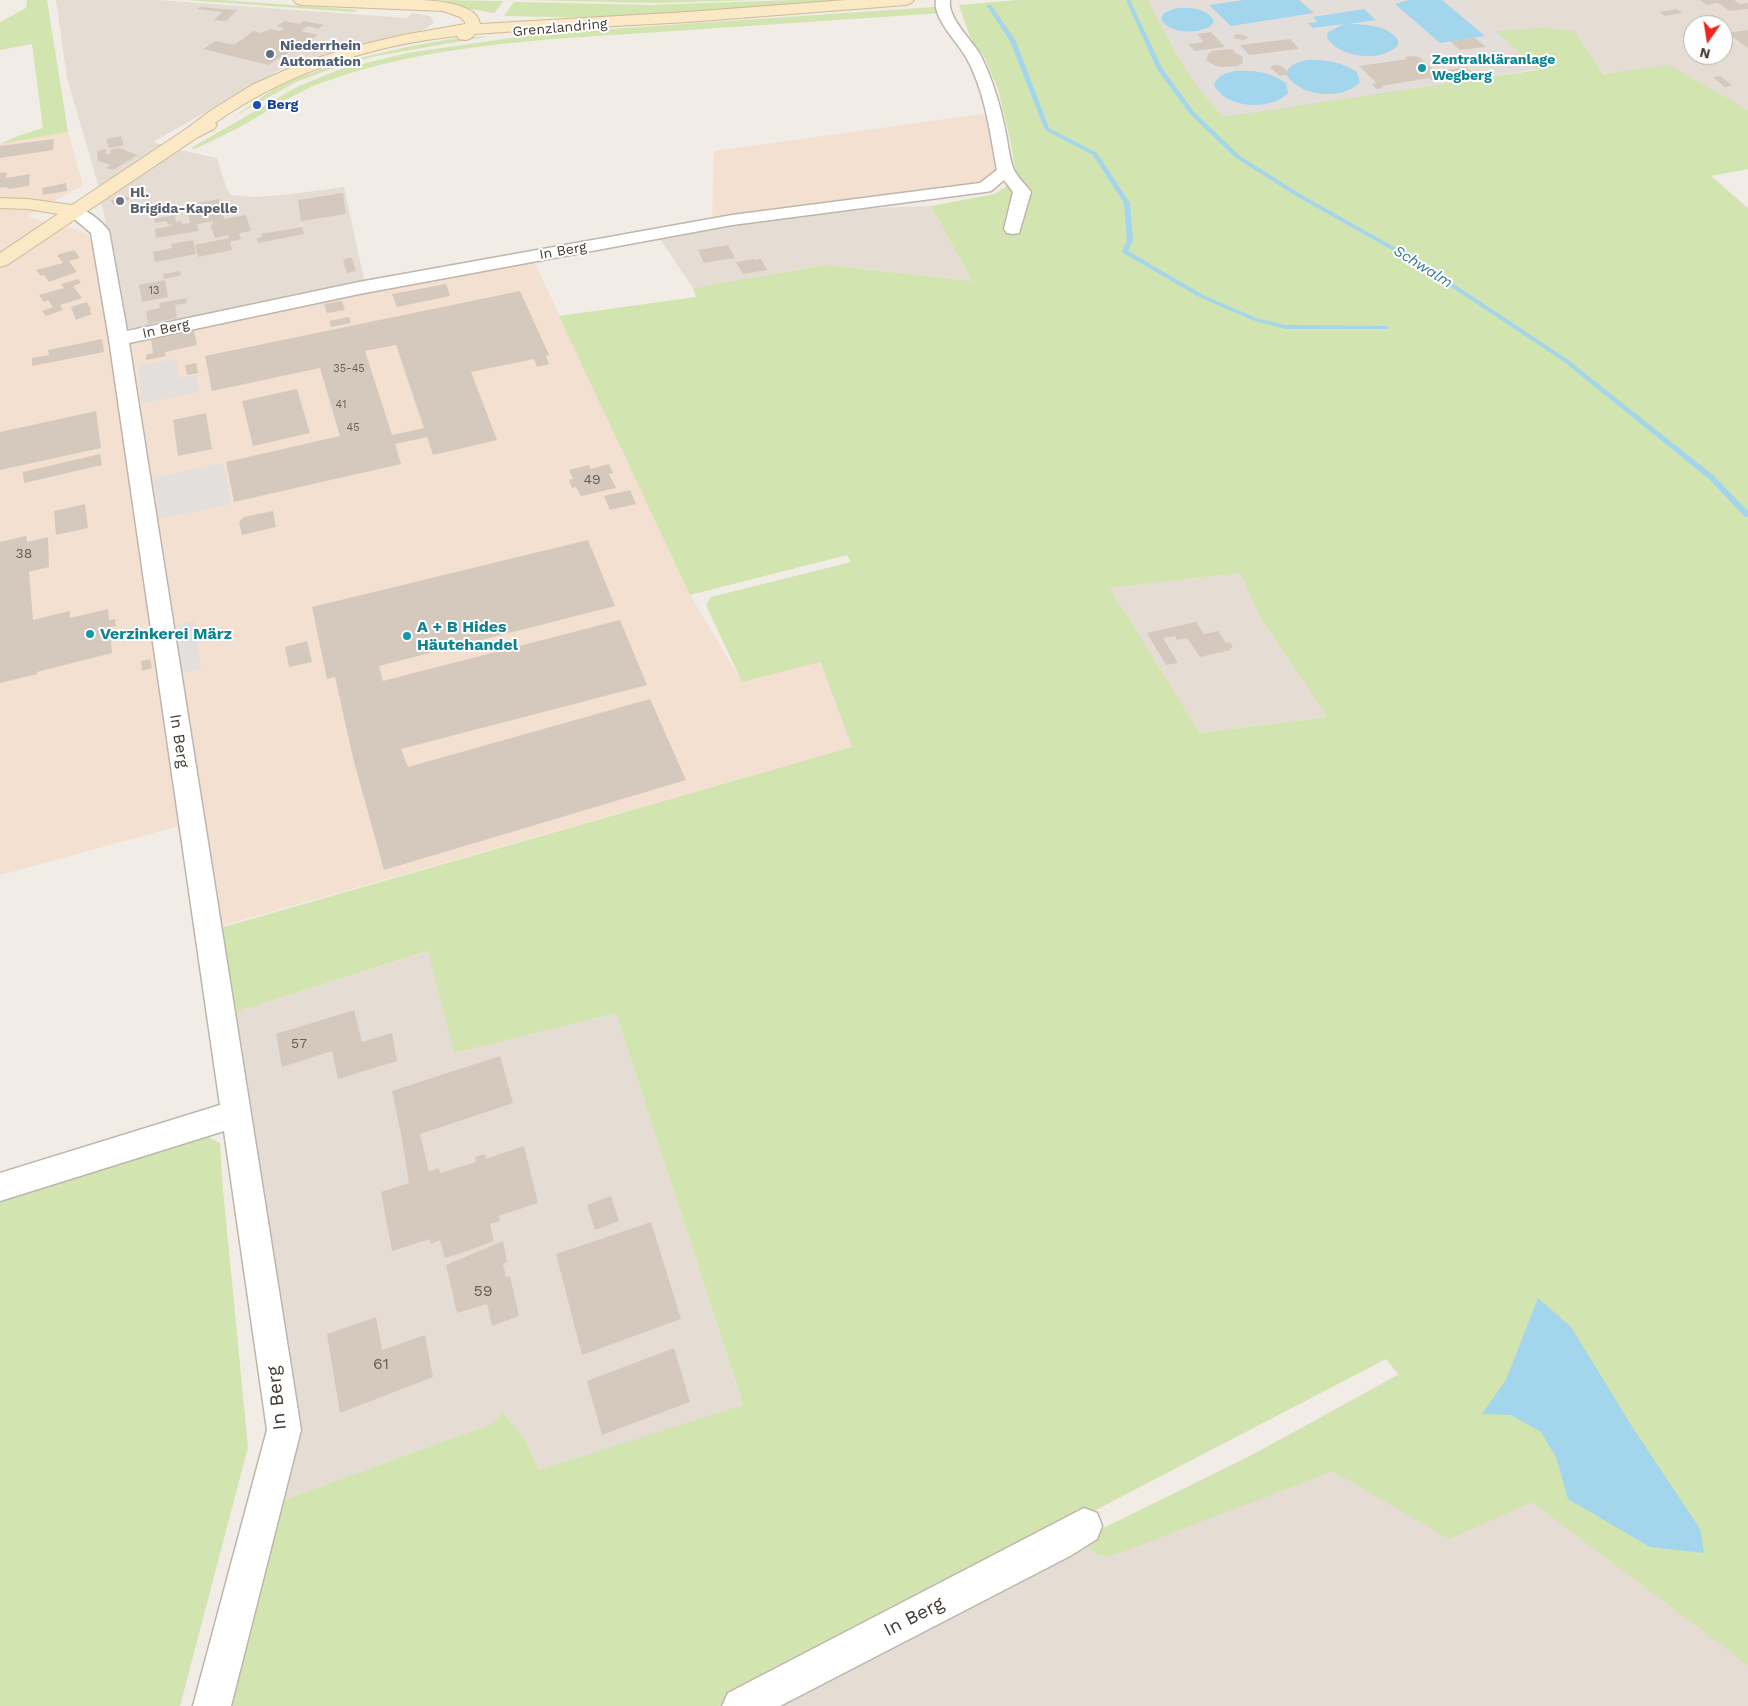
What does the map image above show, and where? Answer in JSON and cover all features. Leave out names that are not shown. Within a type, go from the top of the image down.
[{"type":"main road","points":[[301,0],[385,2],[434,15],[464,27]]},
{"type":"main road","name":"Grenzlandring","points":[[464,27],[656,19],[906,0]]},
{"type":"main road","name":"Grenzlandring","points":[[464,27],[656,19]]},
{"type":"main road","points":[[0,260],[192,133],[247,102],[314,70],[464,27]]},
{"type":"main road","points":[[0,203],[28,204],[74,211]]},
{"type":"street","points":[[943,0],[942,5],[963,44],[972,54],[984,80],[994,113],[1006,171],[1022,192],[1014,229]]},
{"type":"street","name":"In Berg","points":[[119,339],[359,288],[732,220],[985,187],[1006,171]]},
{"type":"street","name":"In Berg","points":[[74,211],[100,231],[119,339],[284,1430],[212,1706]]},
{"type":"street","points":[[0,1187],[235,1114]]},
{"type":"street","name":"In Berg","points":[[741,1706],[1057,1543],[1084,1526]]},
{"type":"shaded area","points":[[56,0],[158,0],[407,18],[413,13],[430,16],[434,23],[423,30],[337,50],[281,69],[153,142],[217,158],[226,187],[231,195],[252,197],[284,195],[344,187],[365,284],[123,330],[110,242],[96,177],[67,78]]},
{"type":"shaded area","name":"Zentralkläranlage Wegberg","points":[[1148,0],[1459,0],[1539,69],[1225,120],[1201,93],[1178,60]]},
{"type":"shaded area","points":[[1459,0],[1748,0],[1748,110],[1670,69],[1576,75],[1544,29],[1495,31]]},
{"type":"shaded area","points":[[990,113],[1002,170],[982,186],[712,221],[714,151]]},
{"type":"shaded area","points":[[68,132],[83,185],[27,216],[53,225],[77,229],[88,235],[96,257],[111,342],[374,289],[534,261],[690,595],[742,682],[819,661],[852,747],[221,926],[201,820],[0,875],[0,144]]},
{"type":"shaded area","points":[[931,206],[972,281],[825,265],[693,288],[658,236],[823,210]]},
{"type":"shaded area","points":[[176,359],[179,378],[196,375],[199,392],[142,403],[138,366]]},
{"type":"shaded area","points":[[223,463],[231,504],[159,519],[153,478]]},
{"type":"shaded area","points":[[1240,573],[1261,619],[1328,717],[1200,733],[1110,588]]},
{"type":"shaded area","points":[[194,621],[201,669],[179,674],[172,626]]},
{"type":"shaded area","points":[[429,951],[454,1053],[616,1013],[743,1406],[539,1470],[525,1440],[503,1412],[491,1424],[281,1501],[298,1432],[235,1012]]},
{"type":"shaded area","points":[[1399,1374],[1748,1466],[1748,1706],[757,1706],[1250,1456]]},
{"type":"green space","points":[[27,0],[47,0],[68,132],[0,144],[43,128],[32,44],[0,50],[0,22],[26,8]]},
{"type":"green space","points":[[186,0],[222,0],[359,10],[353,12]]},
{"type":"green space","points":[[427,0],[504,1],[494,13],[427,2]]},
{"type":"green space","points":[[532,0],[752,0],[657,3]]},
{"type":"green space","points":[[794,0],[867,0],[609,18],[504,16],[514,2],[649,5]]},
{"type":"green space","points":[[1018,0],[1148,0],[1190,75],[1223,117],[1538,70],[1495,31],[1544,28],[1574,31],[1603,74],[1669,65],[1748,110],[1748,169],[1711,176],[1748,208],[1748,1665],[1532,1502],[1449,1539],[1333,1471],[1109,1557],[1097,1554],[1079,1540],[1250,1456],[1399,1375],[1386,1359],[719,1706],[229,1706],[281,1501],[491,1424],[503,1412],[525,1440],[539,1470],[743,1405],[616,1013],[454,1053],[428,951],[235,1012],[220,928],[852,747],[820,662],[742,682],[706,605],[711,597],[851,562],[847,555],[690,595],[559,316],[696,297],[693,288],[825,265],[972,281],[931,206],[995,194],[1017,179],[998,89],[983,54],[977,50],[970,37],[959,5]],"holes":[[[1240,573],[1261,619],[1328,717],[1200,733],[1110,588]]]},
{"type":"green space","points":[[935,7],[940,13],[562,38],[440,52],[360,70],[321,83],[295,95],[232,131],[195,149],[191,148],[297,87],[338,70],[408,53],[537,34]]},
{"type":"green space","points":[[491,36],[376,56],[344,64],[296,82],[233,117],[274,89],[295,79],[342,62],[451,39]]},
{"type":"green space","points":[[201,1133],[220,1143],[248,1447],[180,1706],[0,1706],[0,1195]]},
{"type":"water","points":[[1244,0],[1299,0],[1314,13],[1231,26],[1209,5]]},
{"type":"water","points":[[1409,0],[1442,0],[1485,36],[1440,43],[1395,4]]},
{"type":"water","points":[[1176,8],[1192,8],[1203,11],[1214,21],[1211,26],[1199,31],[1184,31],[1170,28],[1161,18],[1164,13]]},
{"type":"water","points":[[1364,9],[1376,20],[1348,24],[1368,25],[1388,31],[1398,40],[1398,45],[1391,51],[1372,56],[1351,54],[1333,45],[1327,38],[1328,32],[1344,24],[1313,28],[1308,23],[1318,22],[1313,17]]},
{"type":"water","points":[[1306,60],[1320,60],[1345,66],[1357,72],[1360,82],[1343,92],[1333,94],[1311,92],[1301,88],[1292,82],[1286,74],[1291,66]]},
{"type":"water","points":[[1235,71],[1256,71],[1274,76],[1286,83],[1288,93],[1271,103],[1260,105],[1238,103],[1228,99],[1214,85],[1222,75]]},
{"type":"water","points":[[1538,1298],[1571,1327],[1633,1428],[1700,1529],[1704,1553],[1650,1547],[1568,1499],[1556,1457],[1541,1432],[1511,1415],[1482,1414],[1506,1380]]},
{"type":"building","points":[[1700,0],[1734,0],[1740,4],[1748,3],[1748,9],[1730,11],[1718,3],[1707,5]]},
{"type":"building","points":[[200,7],[237,10],[226,21],[214,20],[222,12],[197,9]]},
{"type":"building","points":[[1677,9],[1682,13],[1665,16],[1659,12]]},
{"type":"building","points":[[285,21],[299,24],[304,21],[324,25],[318,29],[308,26],[301,31],[318,35],[268,65],[203,49],[216,41],[234,45],[254,31],[261,33],[270,29],[280,31],[284,28],[276,26]]},
{"type":"building","points":[[1748,30],[1748,48],[1733,37],[1733,32]]},
{"type":"building","points":[[1211,32],[1225,47],[1195,51],[1188,44],[1204,42],[1197,34]]},
{"type":"building","points":[[1238,34],[1248,38],[1243,40],[1234,38],[1234,35]]},
{"type":"building","points":[[1475,38],[1486,47],[1460,50],[1450,41]]},
{"type":"building","points":[[1290,39],[1299,49],[1249,55],[1240,45]]},
{"type":"building","points":[[1230,49],[1243,57],[1242,64],[1223,67],[1216,66],[1206,60],[1208,54],[1212,51]]},
{"type":"building","points":[[1405,57],[1419,57],[1441,76],[1437,77],[1439,79],[1431,80],[1429,78],[1381,86],[1383,88],[1376,89],[1372,84],[1377,83],[1359,66],[1407,59]]},
{"type":"building","points":[[1508,57],[1519,58],[1526,62],[1523,65],[1512,65],[1505,60]]},
{"type":"building","points":[[1271,66],[1283,67],[1289,74],[1280,76],[1271,68]]},
{"type":"building","points":[[1466,67],[1474,73],[1452,77],[1445,70]]},
{"type":"building","points":[[1720,76],[1732,85],[1725,87],[1713,77]]},
{"type":"building","points":[[121,136],[124,145],[109,148],[106,139]]},
{"type":"building","points":[[54,139],[53,150],[0,158],[0,146]]},
{"type":"building","points":[[119,148],[138,155],[113,170],[106,168],[111,165],[98,161],[97,151],[106,149],[106,155],[111,153],[110,150]]},
{"type":"building","points":[[7,172],[6,178],[30,174],[29,186],[8,189],[7,187],[0,188],[0,173]]},
{"type":"building","points":[[66,183],[67,191],[43,195],[42,188]]},
{"type":"building","points":[[343,193],[346,214],[301,221],[298,200]]},
{"type":"building","name":"Hl. Brigida-Kapelle","points":[[130,197],[130,199],[114,205],[111,200]]},
{"type":"building","points":[[219,199],[224,219],[246,215],[251,231],[239,233],[241,239],[230,242],[232,250],[198,257],[195,245],[229,238],[228,235],[215,238],[211,227],[213,221],[197,224],[199,231],[156,238],[155,229],[171,226],[172,224],[168,225],[167,221],[155,223],[154,219],[175,215],[176,222],[182,221],[182,224],[190,223],[186,205]]},
{"type":"building","points":[[302,227],[304,234],[258,243],[257,238],[262,237],[261,234]]},
{"type":"building","points":[[193,240],[196,254],[155,262],[153,252],[172,248],[171,244]]},
{"type":"building","points":[[728,245],[735,258],[704,263],[698,250]]},
{"type":"building","points":[[74,250],[80,258],[69,261],[77,272],[49,282],[44,275],[41,276],[36,270],[63,263],[57,255]]},
{"type":"building","points":[[352,258],[356,271],[347,273],[343,260]]},
{"type":"building","points":[[761,259],[767,270],[743,274],[736,262]]},
{"type":"building","points":[[180,271],[181,275],[164,279],[163,274]]},
{"type":"building","points":[[78,279],[81,283],[73,286],[82,298],[60,305],[63,310],[46,316],[42,311],[53,307],[48,300],[44,302],[39,295],[64,288],[61,284]]},
{"type":"building","points":[[165,280],[168,297],[142,302],[139,285]]},
{"type":"building","points":[[446,284],[450,296],[397,307],[392,294]]},
{"type":"building","points":[[520,291],[549,355],[546,356],[549,364],[537,367],[534,359],[471,372],[497,440],[433,455],[427,437],[395,444],[401,464],[234,502],[226,462],[340,436],[320,368],[212,391],[205,356]],"holes":[[[396,345],[424,428],[392,435],[365,351]]]},
{"type":"building","points":[[186,298],[187,303],[175,305],[177,318],[148,324],[146,311],[160,308],[159,303]]},
{"type":"building","points":[[342,301],[345,310],[327,313],[324,304]]},
{"type":"building","points":[[87,302],[91,310],[89,311],[92,314],[76,320],[71,307]]},
{"type":"building","points":[[349,317],[351,323],[331,327],[329,321]]},
{"type":"building","points":[[194,331],[197,345],[165,352],[166,356],[146,360],[146,355],[153,353],[151,340]]},
{"type":"building","points":[[102,339],[104,352],[32,366],[32,358],[49,355],[48,350]]},
{"type":"building","points":[[196,363],[198,373],[187,375],[185,365]]},
{"type":"building","points":[[297,389],[310,433],[253,446],[242,401]]},
{"type":"building","points":[[96,411],[101,448],[0,470],[0,432]]},
{"type":"building","points":[[206,413],[212,449],[178,456],[173,420]]},
{"type":"building","points":[[100,454],[102,465],[24,483],[23,472]]},
{"type":"building","points":[[609,464],[613,473],[609,474],[616,488],[581,496],[576,487],[572,488],[569,480],[573,479],[569,470],[589,465],[591,469]]},
{"type":"building","points":[[630,490],[636,504],[610,510],[604,496]]},
{"type":"building","points":[[85,504],[88,528],[56,535],[54,511]]},
{"type":"building","points":[[273,511],[276,527],[242,535],[239,522],[244,517]]},
{"type":"building","points":[[26,536],[27,542],[48,537],[49,567],[29,572],[33,620],[70,611],[70,618],[108,609],[109,620],[115,619],[116,626],[110,627],[112,653],[0,683],[0,542]]},
{"type":"building","points":[[588,540],[615,606],[379,666],[383,681],[620,620],[647,685],[401,749],[408,767],[650,699],[686,780],[384,870],[354,762],[335,677],[327,679],[312,607]]},
{"type":"building","points":[[1196,622],[1204,634],[1218,631],[1226,643],[1230,642],[1233,648],[1200,657],[1187,638],[1177,640],[1175,636],[1163,638],[1178,663],[1166,665],[1147,633]]},
{"type":"building","points":[[307,641],[312,662],[289,667],[285,647]]},
{"type":"building","points":[[150,659],[152,668],[142,671],[141,661]]},
{"type":"building","points":[[354,1010],[362,1042],[392,1033],[397,1061],[338,1079],[332,1051],[282,1067],[276,1034]]},
{"type":"building","points":[[500,1056],[513,1103],[420,1134],[429,1172],[439,1168],[440,1173],[476,1162],[475,1157],[485,1154],[486,1159],[524,1146],[538,1203],[499,1216],[500,1221],[490,1224],[494,1241],[470,1250],[445,1258],[440,1240],[431,1244],[430,1239],[392,1251],[381,1192],[409,1183],[392,1091]]},
{"type":"building","points":[[611,1196],[619,1221],[595,1230],[587,1205]]},
{"type":"building","points":[[651,1222],[681,1319],[582,1355],[556,1254]]},
{"type":"building","points":[[503,1241],[507,1262],[503,1264],[506,1277],[510,1276],[519,1316],[492,1326],[487,1304],[457,1313],[446,1265]]},
{"type":"building","points":[[376,1317],[382,1350],[425,1335],[433,1377],[340,1413],[327,1334]]},
{"type":"building","points":[[674,1348],[690,1402],[602,1435],[587,1381]]},
{"type":"waterway","name":"Schwalm","points":[[1128,0],[1159,68],[1192,113],[1238,157],[1300,196],[1417,262],[1565,360],[1711,477],[1748,515]]},
{"type":"waterway","points":[[989,6],[1013,41],[1047,129],[1095,154],[1127,203],[1130,241],[1125,252],[1203,297],[1257,320],[1286,327],[1386,328]]},
{"type":"place","name":"Niederrhein Automation","points":[[270,54]]},
{"type":"place","name":"Zentralkläranlage Wegberg","points":[[1422,68]]},
{"type":"place","name":"Berg","points":[[257,105]]},
{"type":"place","name":"Hl. Brigida-Kapelle","points":[[120,201]]},
{"type":"place","name":"Verzinkerei März","points":[[90,634]]},
{"type":"place","name":"A + B Hides Häutehandel","points":[[407,636]]}]
